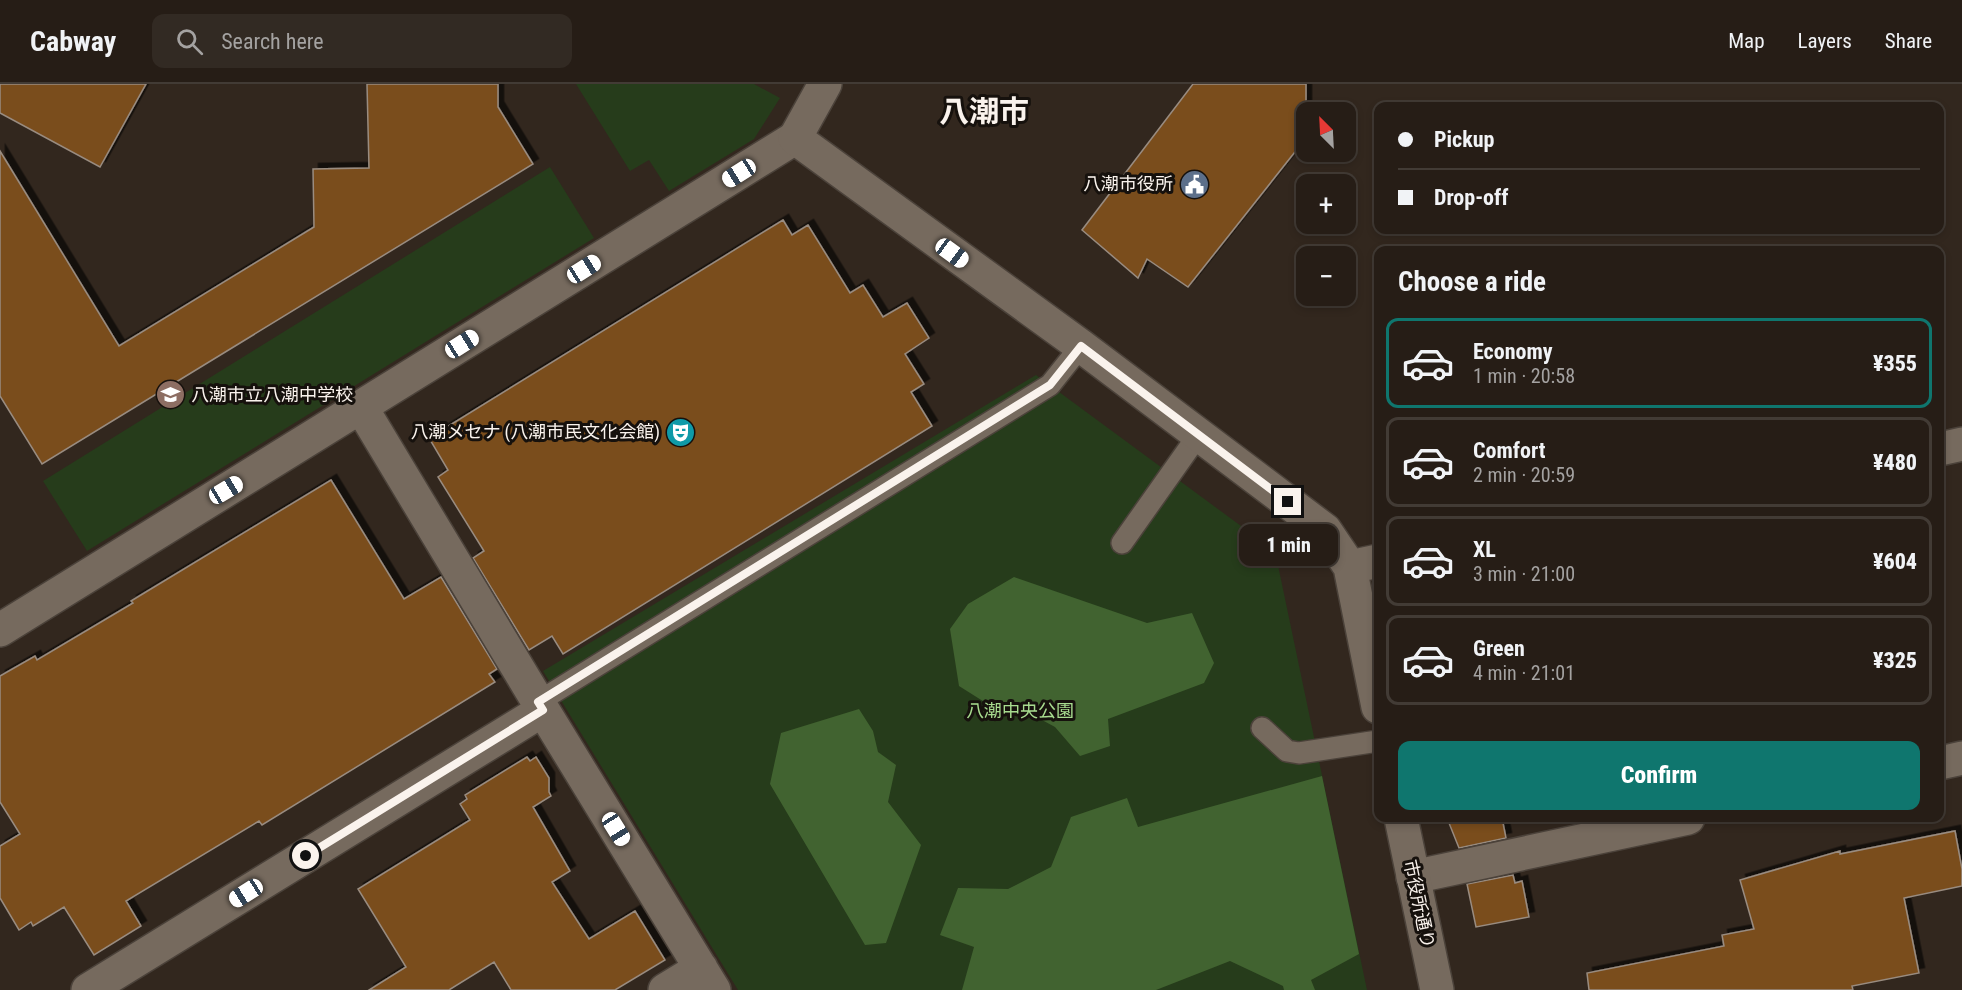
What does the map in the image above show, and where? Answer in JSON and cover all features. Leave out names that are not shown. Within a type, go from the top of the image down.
[{"type":"street","points":[[0,630],[795,138],[825,84]]},
{"type":"street","points":[[795,138],[1199,434],[1325,530],[1364,564],[1374,666]]},
{"type":"street","points":[[361,407],[540,706],[708,979],[665,990]]},
{"type":"street","points":[[1944,448],[1962,444]]},
{"type":"street","points":[[88,990],[540,706]]},
{"type":"street","points":[[1944,762],[1962,758]]},
{"type":"street","name":"市役所通り","points":[[1402,822],[1437,990]]},
{"type":"street","points":[[1413,877],[1669,822]]},
{"type":"lane","points":[[540,706],[1050,385],[1081,346]]},
{"type":"lane","points":[[1122,543],[1199,434]]},
{"type":"lane","points":[[1262,728],[1287,751],[1299,753],[1374,742]]},
{"type":"green space","points":[[576,84],[754,84],[780,98],[754,139],[669,191],[649,160],[630,171]]},
{"type":"green space","points":[[550,167],[594,238],[87,551],[43,481]]},
{"type":"green space","name":"八潮中央公園","points":[[1036,375],[1275,551],[1367,990],[738,990],[543,671]]},
{"type":"green space","points":[[1014,577],[1147,623],[1192,613],[1214,663],[1204,683],[1108,719],[1110,746],[1080,756],[1055,727],[1014,705],[986,703],[959,686],[950,629],[968,604]]},
{"type":"green space","points":[[859,709],[873,731],[878,752],[896,765],[888,802],[921,845],[886,943],[865,945],[770,784],[781,733]]},
{"type":"green space","points":[[1322,776],[1359,954],[1311,980],[1315,990],[1284,990],[1283,986],[1230,961],[1156,990],[962,990],[974,947],[940,935],[958,888],[1008,889],[1051,867],[1071,817],[1127,798],[1138,827]]},
{"type":"building","points":[[0,84],[146,84],[100,167],[0,113]]},
{"type":"building","points":[[367,84],[498,84],[498,107],[533,164],[42,464],[0,396],[0,151],[119,346],[314,227],[313,169],[369,168]]},
{"type":"building","name":"八潮市役所","points":[[1193,84],[1306,84],[1306,102],[1296,102],[1296,151],[1188,287],[1147,259],[1138,278],[1082,230]]},
{"type":"building","name":"八潮メセナ (八潮市民文化会館)","points":[[783,220],[792,235],[808,225],[850,293],[863,285],[883,317],[907,303],[929,338],[905,354],[924,384],[911,392],[932,426],[563,654],[552,636],[529,650],[473,558],[484,551],[438,477],[448,470],[429,438]]},
{"type":"building","points":[[331,480],[404,599],[441,577],[497,669],[489,674],[495,682],[262,825],[259,821],[126,901],[141,926],[94,955],[64,907],[33,926],[31,922],[19,930],[0,898],[0,846],[20,834],[0,802],[0,676],[35,656],[37,660]]},
{"type":"building","points":[[527,757],[530,761],[536,757],[549,778],[551,796],[533,807],[570,871],[552,882],[589,939],[635,911],[665,960],[615,990],[511,990],[494,962],[449,990],[369,990],[406,967],[358,889],[470,820],[460,804],[467,799],[465,795]]},
{"type":"building","points":[[1449,822],[1503,822],[1506,838],[1459,848]]},
{"type":"building","points":[[1955,831],[1962,869],[1962,886],[1904,898],[1919,973],[1852,986],[1853,990],[1589,990],[1587,973],[1724,946],[1722,935],[1754,929],[1740,880],[1840,851],[1840,854]]},
{"type":"building","points":[[1513,875],[1515,883],[1522,881],[1529,917],[1476,927],[1467,884]]},
{"type":"place","name":"八潮市役所","points":[[1194,184]]},
{"type":"place","name":"八潮市立八潮中学校","points":[[170,395]]},
{"type":"place","name":"八潮メセナ (八潮市民文化会館)","points":[[681,432]]},
{"type":"district","name":"八潮市","points":[[984,112]]},
{"type":"route","points":[[306,856],[543,710],[538,702],[1050,385],[1081,346],[1288,502]]}]
